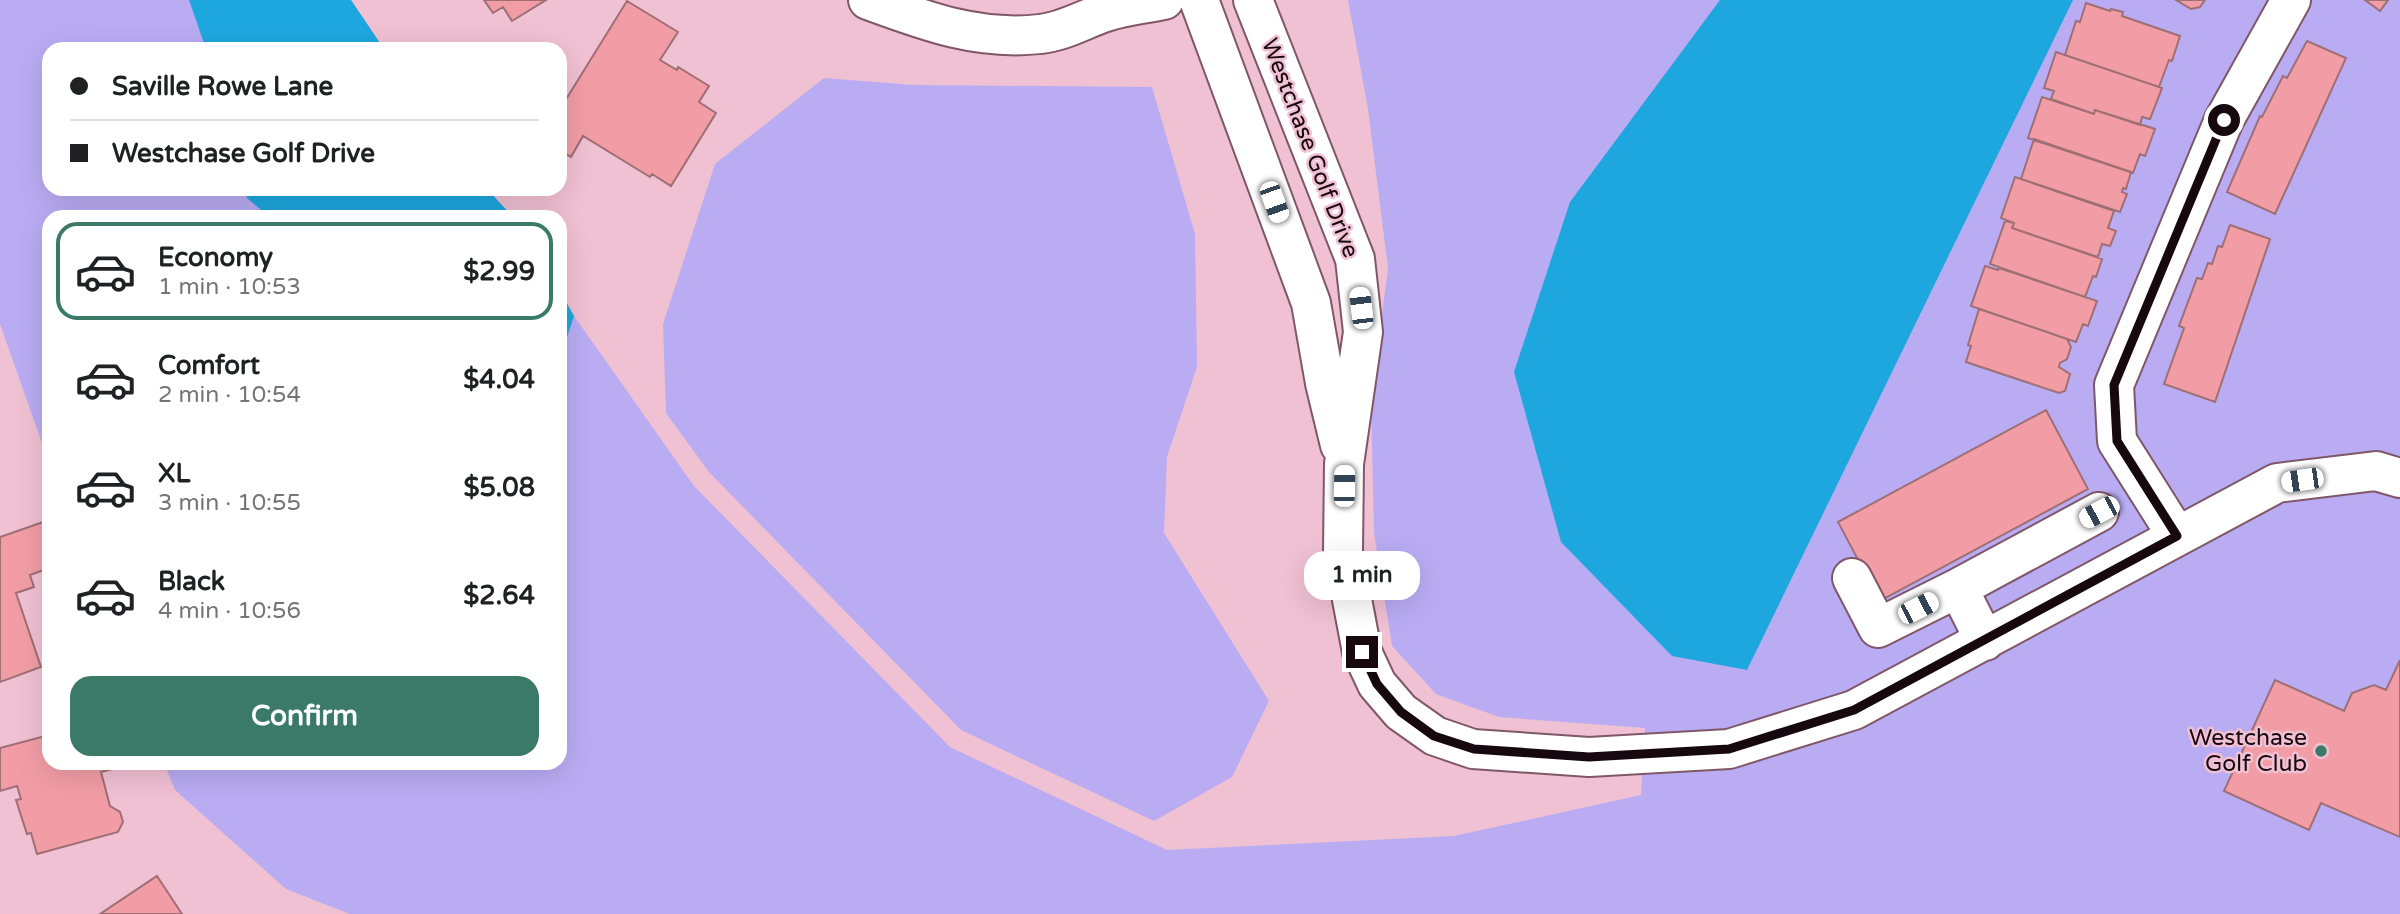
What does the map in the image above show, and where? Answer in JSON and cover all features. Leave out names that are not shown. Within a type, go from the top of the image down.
[{"type":"street","points":[[868,0],[933,24],[987,35],[1041,34],[1062,29],[1107,11],[1164,0]]},
{"type":"street","points":[[1068,0],[1107,11]]},
{"type":"street","name":"Westchase Golf Drive","points":[[1199,0],[1311,303],[1325,383],[1344,464]]},
{"type":"street","name":"Westchase Golf Drive","points":[[1253,0],[1355,259],[1363,332],[1344,464],[1343,552],[1362,652],[1377,684],[1401,712],[1434,736],[1474,749],[1589,757],[1729,749],[1854,710],[2277,484],[2376,471],[2400,478]]},
{"type":"street","points":[[2177,536],[2117,441],[2114,385],[2224,120],[2291,0]]},
{"type":"street","points":[[1852,578],[1878,628],[2099,512]]},
{"type":"street","points":[[1958,588],[1985,641]]},
{"type":"shaded area","points":[[0,0],[351,0],[379,42],[42,42],[42,196],[494,196],[506,210],[42,210],[42,443],[0,324]]},
{"type":"shaded area","name":"Westchase Golf Club","points":[[1348,0],[2400,0],[2400,914],[350,914],[286,889],[175,790],[167,770],[567,770],[567,304],[694,486],[950,747],[1167,850],[1454,836],[1641,795],[1645,728],[1499,717],[1436,694],[1392,646],[1374,533],[1371,401],[1388,268],[1368,109]]},
{"type":"shaded area","points":[[824,78],[913,85],[1152,87],[1195,234],[1197,367],[1167,457],[1164,533],[1269,701],[1232,777],[1154,821],[961,730],[709,472],[666,413],[663,324],[715,164]]},
{"type":"water","points":[[189,0],[351,0],[379,42],[204,42]]},
{"type":"water","points":[[1720,0],[2073,0],[1747,670],[1672,656],[1561,542],[1514,372],[1570,202]]},
{"type":"water","points":[[494,196],[506,210],[261,210],[247,198]]},
{"type":"water","points":[[567,304],[574,316],[567,337]]},
{"type":"building","points":[[484,0],[546,0],[512,21],[503,7],[493,13]]},
{"type":"building","points":[[2176,0],[2205,0],[2200,7],[2191,9]]},
{"type":"building","points":[[2365,0],[2388,0],[2380,11]]},
{"type":"building","points":[[627,1],[678,32],[660,60],[677,70],[678,67],[709,86],[699,102],[716,113],[671,186],[652,174],[650,177],[583,136],[571,157],[567,154],[567,98]]},
{"type":"building","points":[[2086,3],[2110,11],[2123,12],[2122,16],[2180,36],[2172,61],[2169,60],[2159,87],[2065,55],[2076,21],[2080,22]]},
{"type":"building","points":[[2307,41],[2346,58],[2275,214],[2227,192],[2260,116],[2262,117],[2283,76],[2287,78]]},
{"type":"building","points":[[2056,52],[2162,88],[2150,119],[2142,117],[2140,125],[2095,110],[2094,114],[2051,99],[2054,91],[2044,88]]},
{"type":"building","points":[[2042,97],[2094,114],[2095,110],[2155,129],[2145,156],[2140,154],[2133,173],[2028,138]]},
{"type":"building","points":[[2034,139],[2131,172],[2126,189],[2123,188],[2122,192],[2127,194],[2120,212],[2021,179]]},
{"type":"building","points":[[2015,177],[2114,211],[2108,228],[2116,231],[2110,246],[2102,244],[2098,257],[2012,228],[2014,223],[2001,218]]},
{"type":"building","points":[[2005,221],[2014,223],[2012,228],[2102,259],[2085,297],[1990,264]]},
{"type":"building","points":[[2230,225],[2270,239],[2215,402],[2164,384],[2184,328],[2179,326],[2197,278],[2202,279],[2208,263],[2212,264]]},
{"type":"building","points":[[1985,266],[1998,270],[1999,268],[2097,301],[2088,326],[2083,324],[2076,342],[1971,306]]},
{"type":"building","points":[[1979,309],[2067,339],[2071,347],[2067,359],[2060,363],[2059,367],[2070,374],[2065,391],[2059,393],[1966,362],[1971,346],[1968,345]]},
{"type":"building","points":[[2046,410],[2088,489],[1880,601],[1838,522]]},
{"type":"building","points":[[42,522],[42,571],[30,575],[34,587],[16,593],[41,667],[0,682],[0,537]]},
{"type":"building","name":"Westchase Golf Club","points":[[2400,660],[2400,837],[2321,803],[2309,830],[2224,791],[2275,680],[2344,711],[2352,693],[2374,685],[2386,690]]},
{"type":"building","points":[[42,737],[42,770],[108,770],[101,772],[110,806],[120,812],[123,822],[118,832],[37,854],[16,800],[21,799],[17,786],[0,791],[0,748]]},
{"type":"building","points":[[157,876],[182,914],[100,914]]},
{"type":"place","name":"Westchase Golf Club","points":[[2321,751]]},
{"type":"route","points":[[1362,652],[1377,684],[1401,712],[1434,736],[1474,749],[1589,757],[1729,749],[1854,710],[2177,536],[2117,441],[2114,385],[2224,120]]}]
